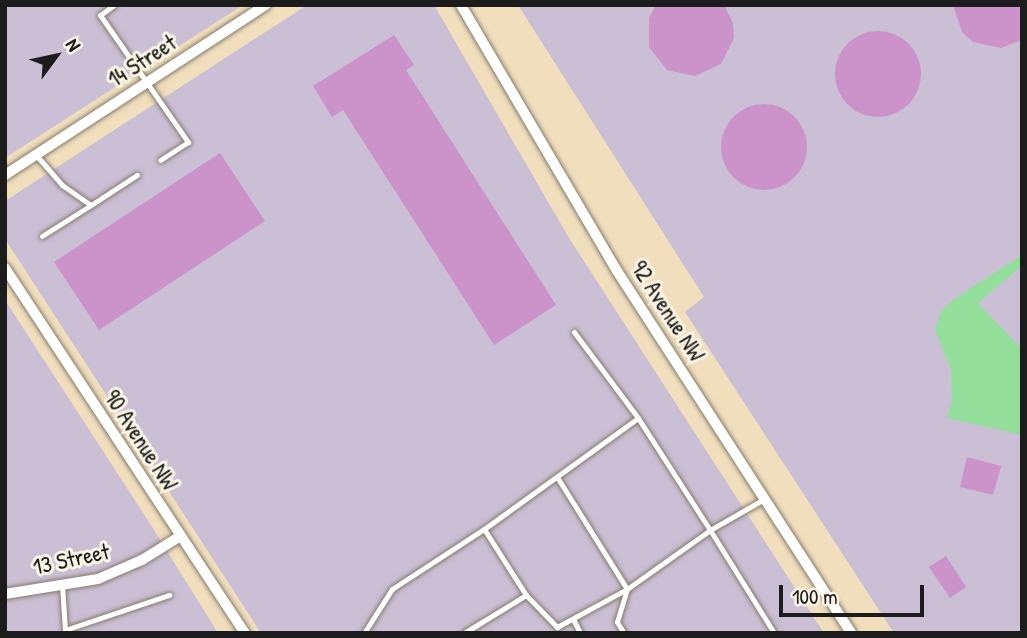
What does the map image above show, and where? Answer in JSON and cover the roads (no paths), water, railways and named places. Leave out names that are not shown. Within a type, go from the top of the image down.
[{"type":"street","name":"14 Street","points":[[5,175],[267,5]]},
{"type":"street","name":"92 Avenue NW","points":[[461,5],[617,271],[851,633]]},
{"type":"street","name":"90 Avenue NW","points":[[5,268],[179,537],[245,633]]},
{"type":"street","name":"13 Street","points":[[5,594],[62,585],[123,570],[179,537]]},
{"type":"lane","points":[[114,5],[100,15],[188,142],[160,160]]},
{"type":"lane","points":[[36,155],[62,185],[91,205]]},
{"type":"lane","points":[[42,236],[137,175]]},
{"type":"lane","points":[[574,332],[638,418],[774,633]]},
{"type":"lane","points":[[364,633],[392,589],[484,529],[638,418]]},
{"type":"lane","points":[[557,477],[627,589],[617,622],[624,633]]},
{"type":"lane","points":[[484,529],[526,596],[557,627],[627,589],[710,530],[764,499]]},
{"type":"lane","points":[[62,585],[65,630],[169,596]]},
{"type":"lane","points":[[464,633],[526,596]]},
{"type":"lane","points":[[573,619],[580,633]]},
{"type":"lane","points":[[82,624],[88,633]]}]
